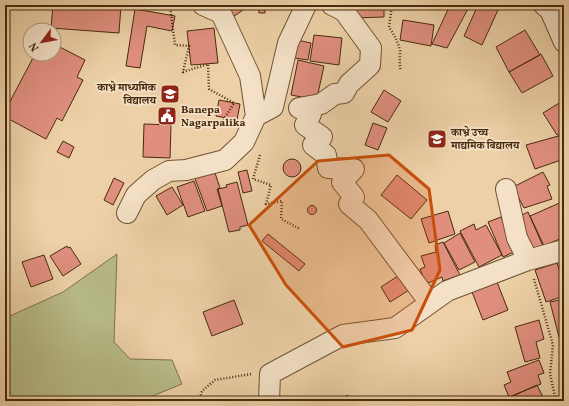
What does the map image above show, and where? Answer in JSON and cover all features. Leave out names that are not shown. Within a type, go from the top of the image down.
[{"type":"street","points":[[127,213],[136,195],[153,180],[170,171],[186,170],[225,160],[244,142],[256,116],[250,76],[221,13],[202,5]]},
{"type":"street","points":[[256,116],[273,107],[288,43],[306,5]]},
{"type":"street","points":[[332,5],[344,11],[371,48],[370,65],[349,84],[344,93],[335,94],[321,104],[299,108],[312,114],[305,124],[322,137],[313,145],[326,155],[328,168],[354,169],[342,182],[354,197],[349,204],[368,220],[430,303]]},
{"type":"street","points":[[552,7],[564,42]]},
{"type":"street","points":[[506,189],[517,238],[528,260]]},
{"type":"street","points":[[269,401],[270,374],[343,334],[395,328],[447,291],[528,260],[564,250]]},
{"type":"path","points":[[392,5],[388,27],[396,38],[400,51],[401,71]]},
{"type":"path","points":[[528,260],[553,345],[550,374],[556,401]]},
{"type":"path","points":[[199,401],[202,391],[215,380],[246,374],[270,374]]},
{"type":"highlighted area","points":[[389,155],[429,189],[440,270],[412,330],[343,347],[286,285],[249,225],[318,161]]},
{"type":"green space","points":[[117,254],[114,342],[130,359],[172,360],[182,384],[140,401],[5,401],[5,308],[10,316],[63,292]]},
{"type":"building","points":[[53,5],[121,5],[119,33],[62,29],[62,22],[52,22]]},
{"type":"building","points":[[225,5],[250,5],[233,17]]},
{"type":"building","points":[[354,5],[384,5],[384,17],[354,18]]},
{"type":"building","points":[[450,5],[470,5],[447,48],[432,44]]},
{"type":"building","points":[[478,5],[489,5],[498,10],[482,45],[464,36]]},
{"type":"building","points":[[258,6],[265,6],[265,13],[259,13]]},
{"type":"building","points":[[135,9],[175,16],[172,31],[147,26],[140,68],[126,66]]},
{"type":"building","points":[[403,20],[434,25],[431,46],[400,40]]},
{"type":"building","points":[[214,28],[218,63],[191,65],[187,31]]},
{"type":"building","points":[[525,30],[540,55],[509,72],[496,47]]},
{"type":"building","points":[[314,35],[342,38],[339,65],[310,61]]},
{"type":"building","points":[[297,40],[311,43],[308,60],[294,58]]},
{"type":"building","points":[[62,48],[85,60],[77,77],[83,80],[62,121],[57,118],[46,139],[5,117],[5,111],[31,62],[62,62]]},
{"type":"building","points":[[541,54],[553,76],[522,93],[509,72]]},
{"type":"building","points":[[298,60],[324,66],[317,98],[312,99],[291,95]]},
{"type":"building","points":[[384,90],[401,101],[388,122],[371,112]]},
{"type":"building","points":[[219,100],[240,104],[237,120],[216,116]]},
{"type":"building","points":[[564,100],[564,132],[557,135],[543,113]]},
{"type":"building","points":[[373,123],[387,128],[378,150],[365,145]]},
{"type":"building","points":[[144,124],[171,125],[170,158],[143,157]]},
{"type":"building","points":[[562,135],[564,143],[559,145],[564,159],[535,169],[526,145]]},
{"type":"building","points":[[63,141],[74,147],[69,158],[57,152]]},
{"type":"building","points":[[288,159],[296,159],[301,164],[299,175],[296,177],[288,177],[283,172],[283,164]]},
{"type":"building","points":[[214,170],[220,188],[217,189],[222,206],[207,211],[193,173]]},
{"type":"building","points":[[247,170],[252,191],[243,193],[238,172]]},
{"type":"building","points":[[543,172],[550,185],[547,186],[552,199],[524,208],[513,187]]},
{"type":"building","points":[[397,175],[427,200],[411,219],[381,195]]},
{"type":"building","points":[[114,178],[124,183],[113,205],[104,200]]},
{"type":"building","points":[[194,181],[205,211],[188,217],[177,187]]},
{"type":"building","points":[[237,182],[248,225],[240,227],[240,230],[229,232],[218,189],[227,187],[226,185]]},
{"type":"building","points":[[172,187],[183,205],[167,215],[156,196]]},
{"type":"building","points":[[564,201],[564,237],[544,246],[530,216]]},
{"type":"building","points":[[312,205],[317,210],[312,215],[307,210]]},
{"type":"building","points":[[448,211],[455,234],[429,243],[421,219]]},
{"type":"building","points":[[528,212],[543,246],[529,252],[514,219]]},
{"type":"building","points":[[501,217],[516,251],[503,257],[488,222]]},
{"type":"building","points":[[474,224],[476,230],[486,225],[502,255],[479,267],[460,231]]},
{"type":"building","points":[[460,233],[475,262],[459,270],[444,243]]},
{"type":"building","points":[[268,234],[305,264],[299,271],[262,241]]},
{"type":"building","points":[[443,242],[460,275],[443,281],[442,277],[426,284],[420,269],[425,267],[421,256],[436,252],[435,245]]},
{"type":"building","points":[[67,246],[68,248],[70,247],[81,264],[63,276],[50,256]]},
{"type":"building","points":[[44,255],[53,279],[31,287],[22,262]]},
{"type":"building","points":[[557,263],[564,283],[564,296],[546,302],[535,270]]},
{"type":"building","points":[[564,264],[564,281],[559,266]]},
{"type":"building","points":[[404,272],[414,287],[390,302],[381,287]]},
{"type":"building","points":[[497,282],[508,310],[483,320],[472,292]]},
{"type":"building","points":[[564,299],[564,335],[559,337],[550,302]]},
{"type":"building","points":[[234,300],[243,324],[212,336],[203,312]]},
{"type":"building","points":[[539,320],[544,339],[536,342],[540,358],[525,362],[515,327]]},
{"type":"building","points":[[539,360],[544,373],[538,375],[541,384],[509,397],[504,385],[511,382],[507,372]]},
{"type":"building","points":[[537,385],[543,397],[540,398],[542,401],[504,400]]},
{"type":"building","points":[[347,395],[355,401],[343,401]]},
{"type":"place","name":"काभ्रे माध्यमिक विद्यालय","points":[[170,94]]},
{"type":"place","name":"Banepa Nagarpalika","points":[[167,116]]},
{"type":"place","name":"काभ्रे उच्च माद्यमिक बिद्यालय","points":[[437,139]]}]
